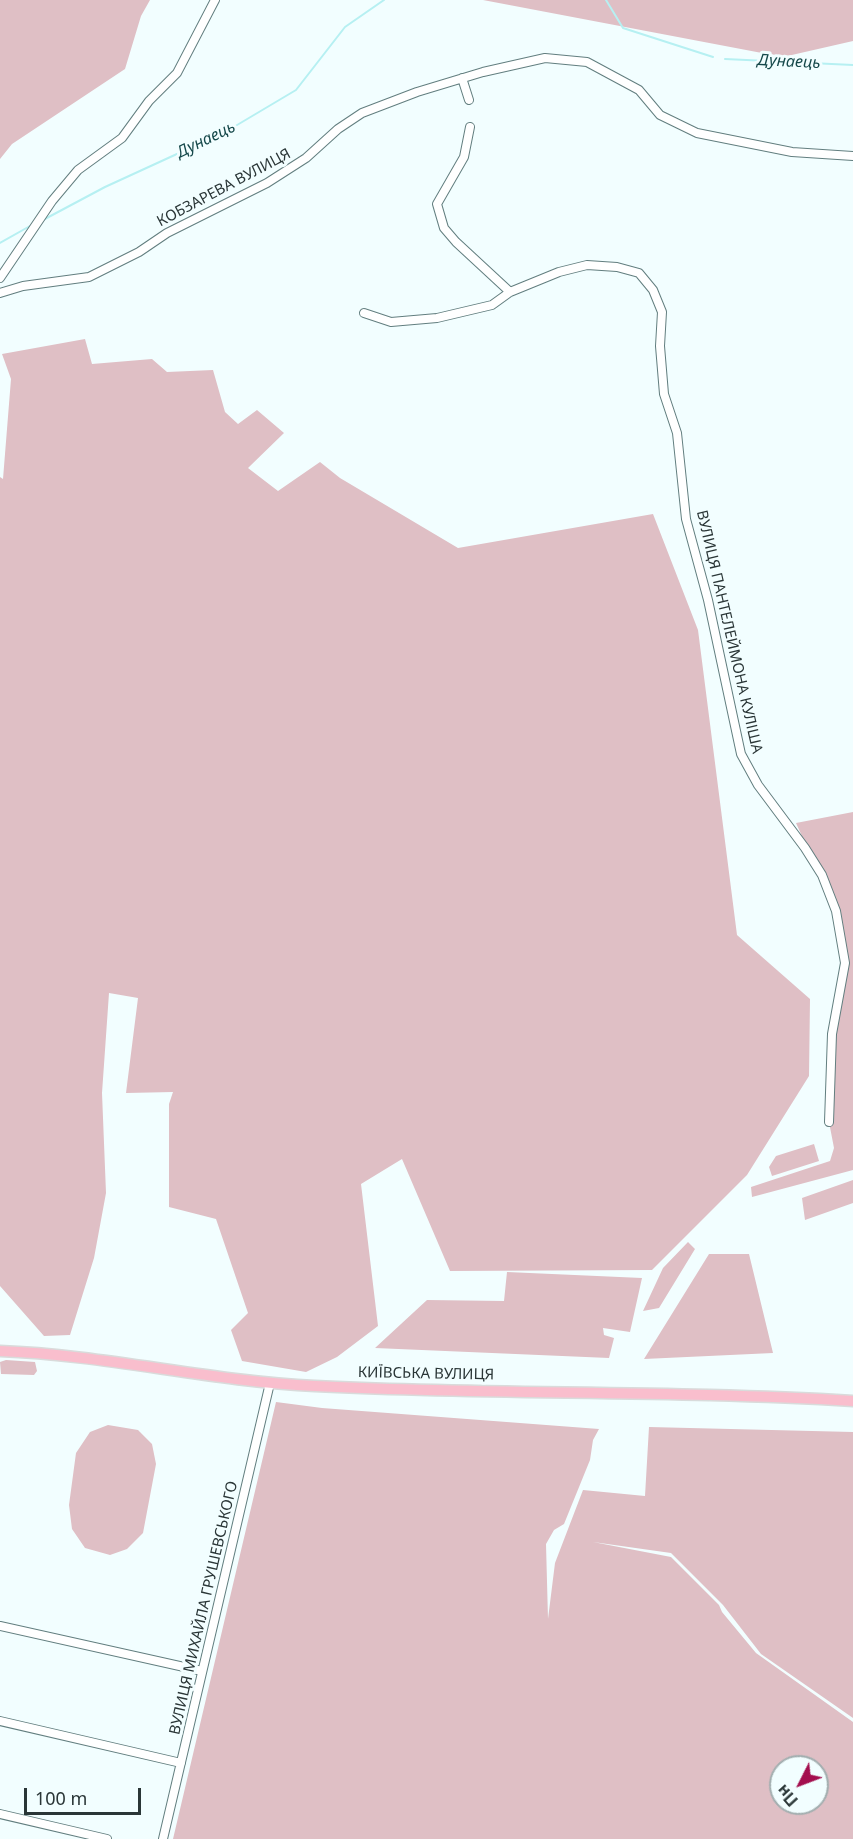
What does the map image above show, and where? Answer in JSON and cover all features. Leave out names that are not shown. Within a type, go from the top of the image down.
[{"type":"main road","name":"КИЇВСЬКА ВУЛИЦЯ","points":[[0,1351],[117,1362],[270,1383],[314,1386],[853,1401]]},
{"type":"street","points":[[0,278],[52,201],[78,170],[122,138],[149,101],[177,74],[215,0]]},
{"type":"street","name":"КОБЗАРЕВА ВУЛИЦЯ","points":[[0,293],[23,286],[89,277],[139,252],[166,233],[267,183],[306,158],[338,129],[362,113],[462,78],[545,58],[587,62],[639,90],[660,115],[696,134],[792,152],[853,156]]},
{"type":"street","points":[[462,78],[469,100]]},
{"type":"street","points":[[470,127],[464,157],[437,204],[444,228],[476,263],[510,292]]},
{"type":"street","name":"ВУЛИЦЯ ПАНТЕЛЕЙМОНА КУЛІША","points":[[364,313],[391,322],[437,318],[492,305],[510,292],[559,272],[587,265],[616,267],[639,273],[653,290],[662,312],[660,346],[664,394],[678,433],[686,519],[708,600],[741,754],[758,785],[822,875],[836,911],[845,963],[832,1034],[829,1122]]},
{"type":"street","name":"ВУЛИЦЯ МИХАЙЛА ГРУШЕВСЬКОГО","points":[[164,1839],[270,1383]]},
{"type":"street","points":[[0,1626],[202,1671]]},
{"type":"street","points":[[0,1721],[181,1763]]},
{"type":"street","points":[[0,1814],[107,1839]]},
{"type":"shaded area","points":[[0,0],[150,0],[141,16],[125,69],[12,144],[0,159]]},
{"type":"shaded area","points":[[483,0],[853,0],[853,41],[783,57]]},
{"type":"shaded area","points":[[85,339],[92,364],[152,359],[167,372],[213,370],[225,412],[238,424],[257,410],[284,433],[248,468],[278,491],[320,462],[340,478],[458,548],[653,514],[698,630],[737,935],[810,999],[809,1076],[747,1175],[652,1270],[450,1271],[402,1159],[361,1184],[378,1326],[337,1357],[306,1372],[242,1361],[231,1330],[248,1313],[216,1219],[169,1207],[169,1104],[173,1092],[126,1093],[138,998],[109,993],[102,1093],[106,1193],[94,1258],[70,1335],[44,1336],[0,1286],[0,477],[3,479],[11,379],[2,354]]},
{"type":"shaded area","points":[[853,812],[853,1170],[752,1197],[751,1187],[830,1161],[834,1148],[829,1122],[829,1070],[845,963],[836,911],[796,823]]},
{"type":"shaded area","points":[[814,1144],[819,1161],[772,1176],[769,1167],[776,1156]]},
{"type":"shaded area","points":[[853,1180],[853,1203],[805,1220],[802,1198]]},
{"type":"shaded area","points":[[688,1242],[695,1249],[659,1308],[643,1311],[663,1268]]},
{"type":"shaded area","points":[[709,1254],[749,1254],[773,1353],[644,1359]]},
{"type":"shaded area","points":[[507,1272],[642,1278],[630,1332],[603,1328],[604,1335],[614,1338],[609,1358],[375,1348],[427,1300],[504,1301]]},
{"type":"shaded area","points":[[6,1360],[35,1362],[37,1371],[34,1375],[1,1374],[0,1362]]},
{"type":"shaded area","points":[[276,1402],[322,1408],[599,1429],[593,1440],[590,1460],[564,1524],[554,1530],[546,1544],[548,1619],[555,1563],[583,1490],[645,1496],[649,1427],[853,1432],[853,1718],[761,1654],[723,1605],[671,1553],[593,1542],[671,1557],[719,1605],[722,1612],[756,1653],[853,1722],[853,1839],[173,1839]]},
{"type":"shaded area","points":[[108,1425],[138,1430],[152,1444],[156,1464],[143,1533],[127,1549],[110,1555],[85,1548],[72,1529],[69,1505],[76,1453],[90,1432]]},
{"type":"waterway","name":"Дунаець","points":[[43,220],[105,187],[227,131],[296,90],[345,27],[384,0]]},
{"type":"waterway","name":"Дунаець","points":[[606,0],[623,28],[713,57]]},
{"type":"waterway","name":"Дунаець","points":[[725,59],[853,65]]},
{"type":"waterway","name":"Дунаець","points":[[0,243],[30,226]]}]
